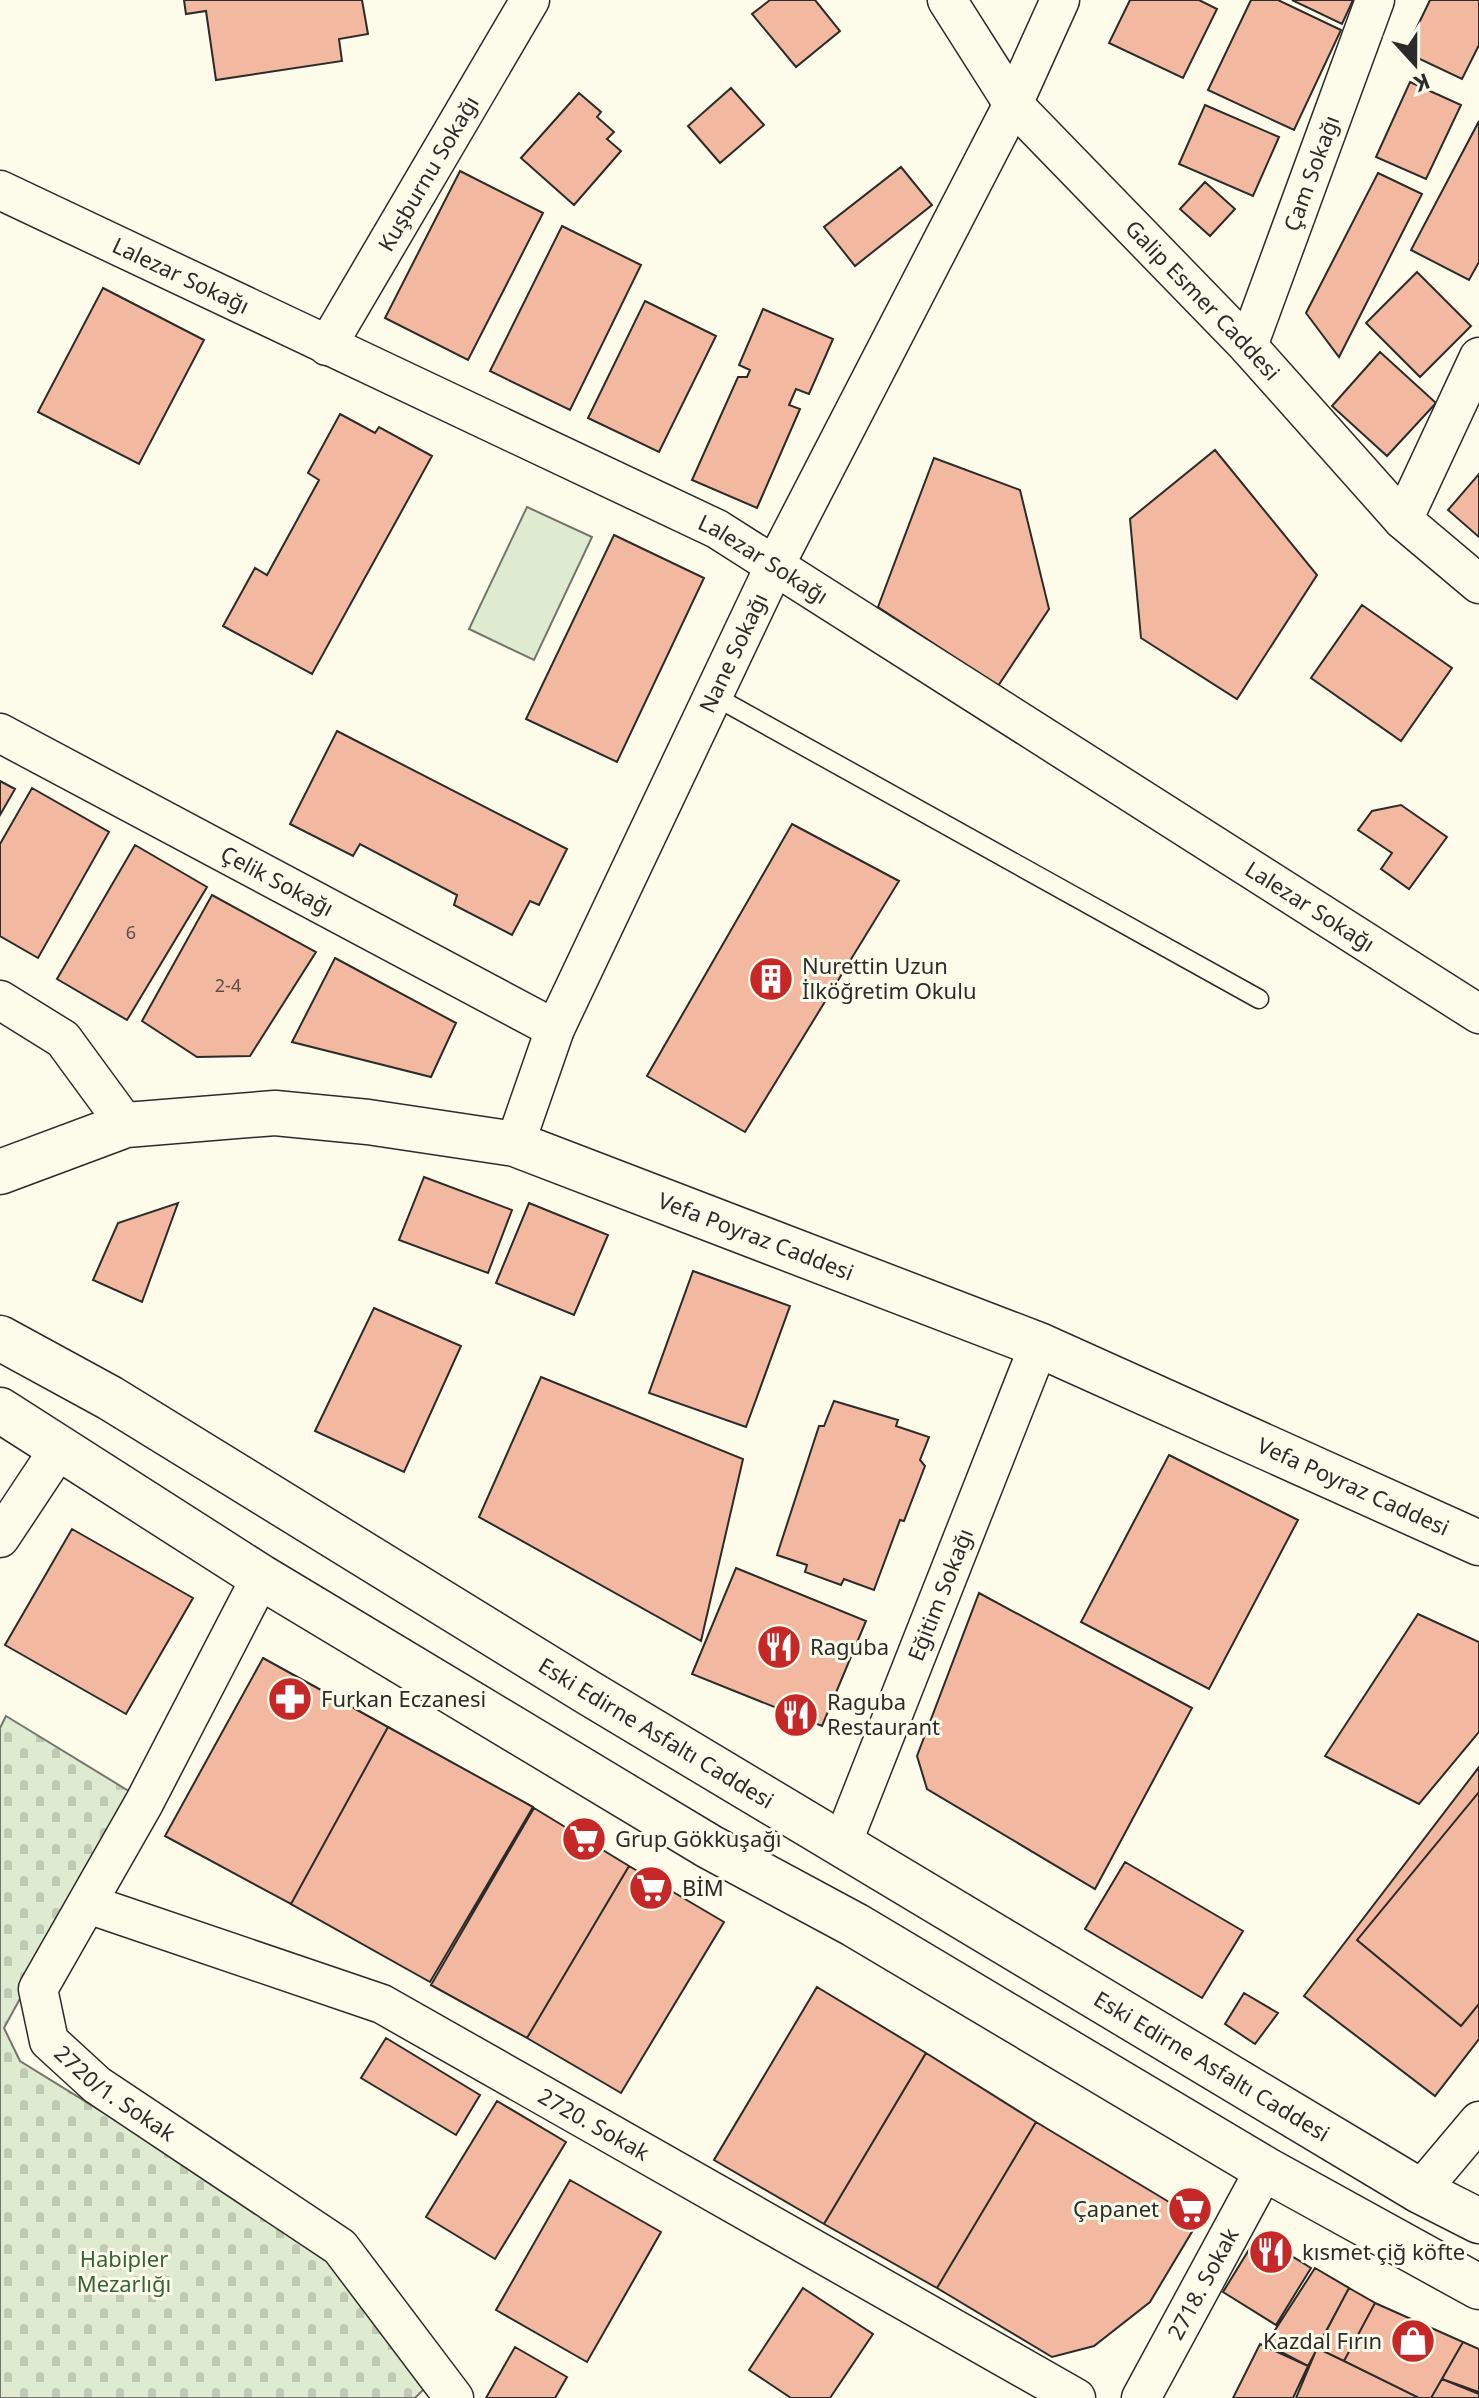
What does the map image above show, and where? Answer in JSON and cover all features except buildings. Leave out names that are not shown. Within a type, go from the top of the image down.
[{"type":"main road","name":"Vefa Poyraz Caddesi","points":[[0,1172],[126,1125],[275,1113],[368,1122],[515,1144],[1039,1345],[1479,1543]]},
{"type":"main road","name":"Eski Edirne Asfaltı Caddesi","points":[[0,1338],[110,1398],[589,1693],[1420,2191],[1479,2221]]},
{"type":"main road","points":[[0,1410],[61,1446],[261,1577],[710,1847],[855,1925],[1265,2169],[1479,2287]]},
{"type":"street","name":"Kuşburnu Sokağı","points":[[327,346],[530,0]]},
{"type":"street","name":"Galip Esmer Caddesi","points":[[947,0],[1013,104],[1248,346],[1403,520],[1479,584]]},
{"type":"street","name":"Nane Sokağı","points":[[515,1144],[555,1029],[775,565],[1013,104],[1060,0]]},
{"type":"street","name":"Çam Sokağı","points":[[1248,346],[1375,0]]},
{"type":"street","name":"Lalezar Sokağı","points":[[0,190],[717,529],[1479,1014]]},
{"type":"street","points":[[1403,520],[1479,357]]},
{"type":"street","name":"Çelik Sokağı","points":[[0,733],[555,1029]]},
{"type":"street","points":[[0,1000],[63,1039],[126,1125]]},
{"type":"street","name":"Eğitim Sokağı","points":[[842,1844],[1039,1345]]},
{"type":"street","points":[[0,1538],[61,1446]]},
{"type":"street","name":"2720/1. Sokak","points":[[261,1577],[88,1904],[38,1989],[49,2041],[97,2085],[340,2247],[454,2398]]},
{"type":"street","name":"2720. Sokak","points":[[88,1904],[382,2004],[1076,2398]]},
{"type":"street","points":[[1420,2191],[1479,2121]]},
{"type":"street","name":"2718. Sokak","points":[[1141,2398],[1265,2169]]},
{"type":"lane","points":[[714,696],[1259,999]]},
{"type":"green space","points":[[527,507],[592,537],[534,660],[469,629]]},
{"type":"green space","name":"Habipler Mezarlığı","points":[[6,1716],[132,1793],[4,2028],[20,2061],[326,2250],[432,2381],[415,2398],[0,2398],[0,1728]]},
{"type":"place","name":"Nurettin Uzun İlköğretim Okulu","points":[[771,979]]},
{"type":"place","name":"Raguba","points":[[779,1647]]},
{"type":"place","name":"Furkan Eczanesi","points":[[290,1699]]},
{"type":"place","name":"Raguba Restaurant","points":[[796,1715]]},
{"type":"place","name":"Grup Gökkuşağı","points":[[584,1839]]},
{"type":"place","name":"BİM","points":[[651,1888]]},
{"type":"place","name":"Çapanet","points":[[1190,2209]]},
{"type":"place","name":"kısmet çiğ köfte","points":[[1271,2252]]},
{"type":"place","name":"Kazdal Fırın","points":[[1413,2341]]}]
